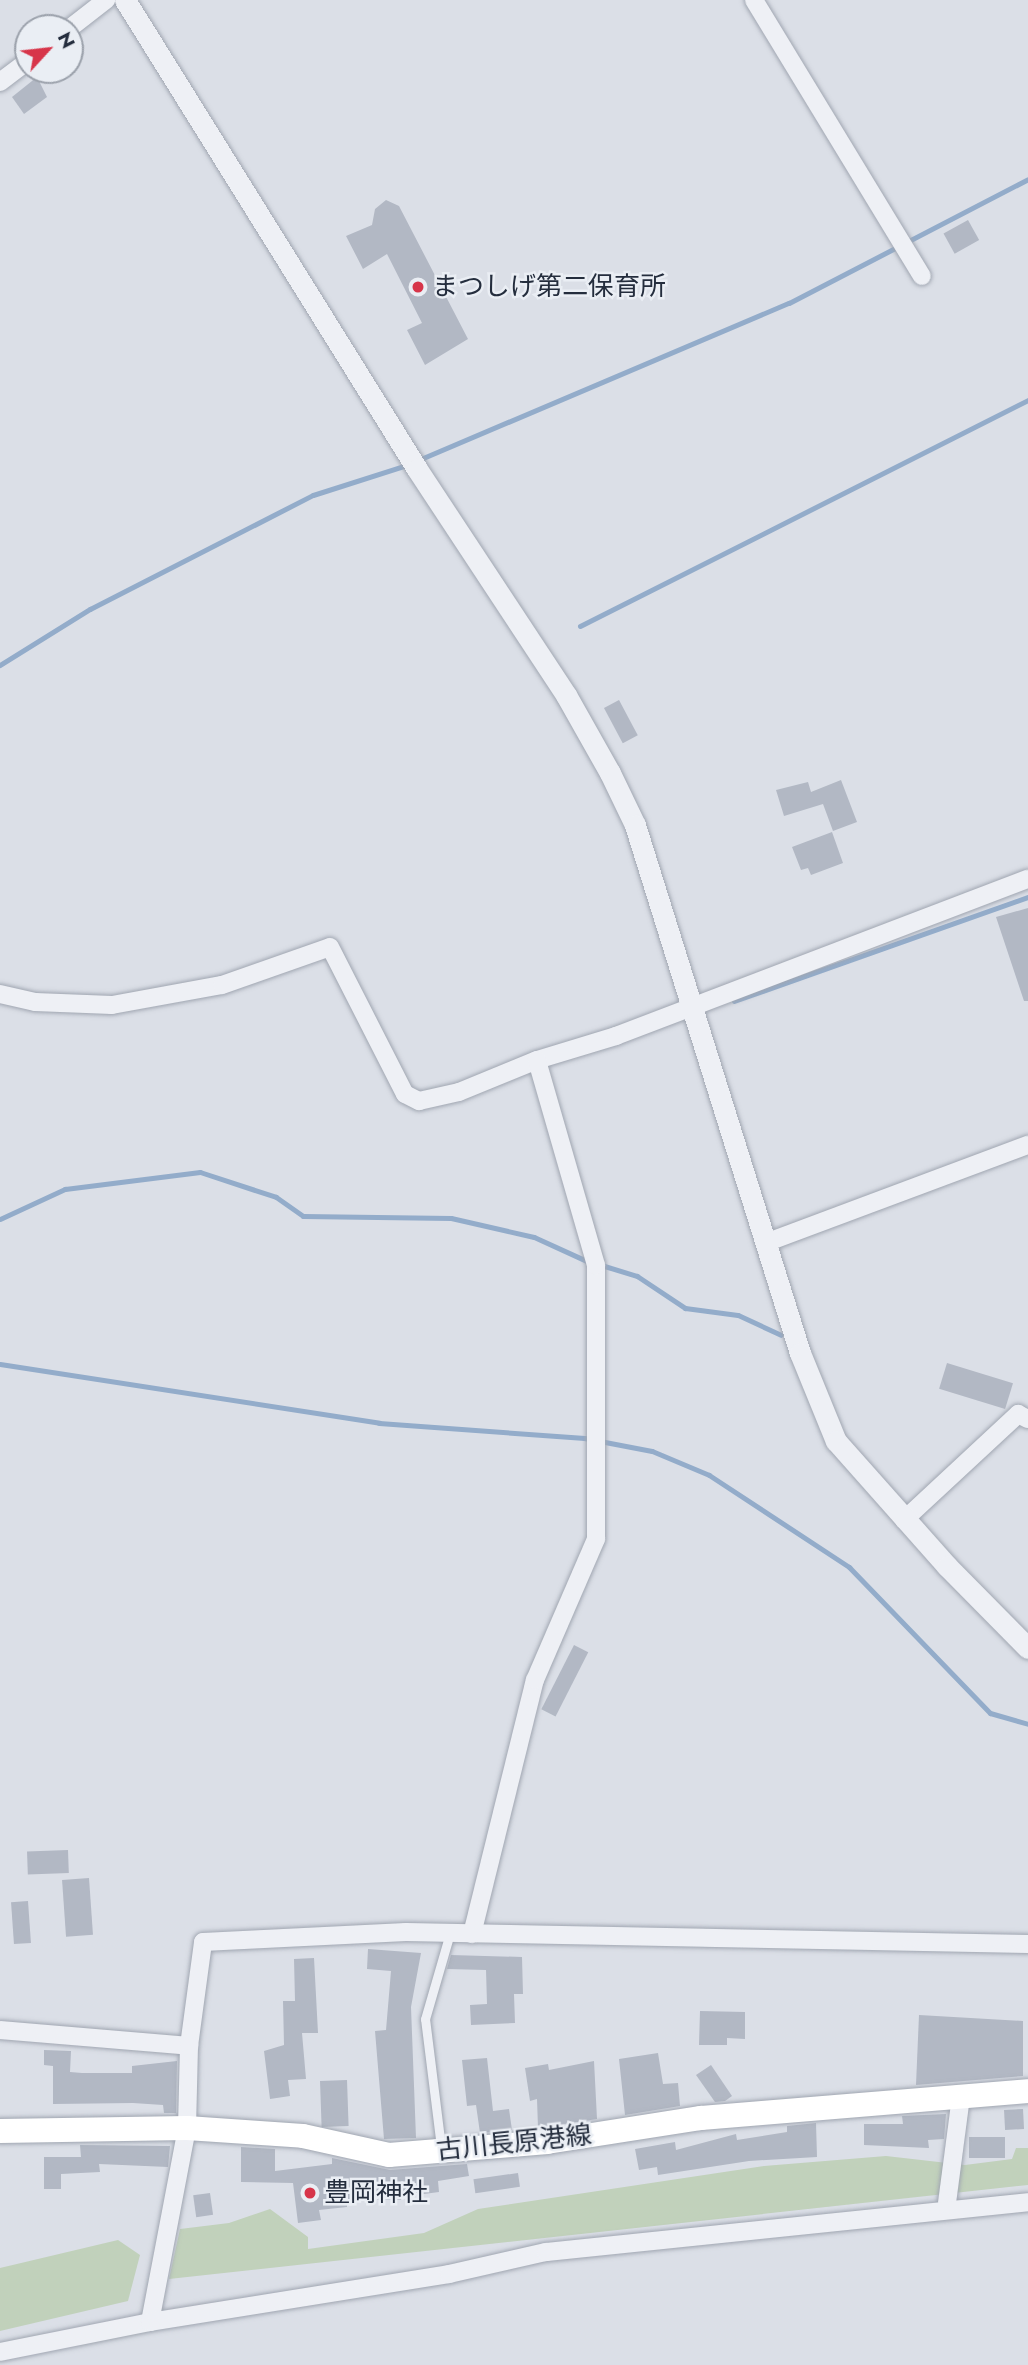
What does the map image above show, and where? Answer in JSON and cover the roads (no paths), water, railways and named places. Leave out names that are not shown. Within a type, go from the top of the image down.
[{"type":"main road","name":"古川長原港線","points":[[0,2131],[187,2128],[303,2136],[388,2154],[441,2152],[547,2142],[701,2118],[1028,2091]]},
{"type":"street","points":[[84,17],[106,0]]},
{"type":"street","points":[[125,0],[416,468],[566,695],[635,824],[815,1398],[836,1441],[904,1520],[1028,1648]]},
{"type":"street","points":[[754,0],[922,276]]},
{"type":"street","points":[[0,993],[35,1002],[112,1005],[222,985],[330,947],[405,1094],[419,1101],[460,1092],[537,1060],[1028,879]]},
{"type":"street","points":[[472,1934],[535,1679],[596,1539],[596,1265],[537,1060]]},
{"type":"street","points":[[768,1242],[1028,1145]]},
{"type":"street","points":[[904,1520],[1018,1415],[1028,1419]]},
{"type":"street","points":[[150,2322],[187,2128],[189,2046],[203,1942],[450,1933],[1028,1944]]},
{"type":"street","points":[[0,2030],[189,2046]]},
{"type":"street","points":[[947,2203],[961,2096]]},
{"type":"street","points":[[0,2353],[150,2322],[449,2274],[546,2252],[1028,2202]]},
{"type":"lane","points":[[441,2152],[425,2019],[450,1933]]},
{"type":"waterway","points":[[416,461],[789,303],[1028,179]]},
{"type":"waterway","points":[[580,626],[1028,400]]},
{"type":"waterway","points":[[0,665],[90,609],[313,495],[407,465]]},
{"type":"waterway","points":[[734,1001],[1028,897]]},
{"type":"waterway","points":[[0,1219],[65,1189],[200,1172],[276,1197],[303,1216],[451,1218],[534,1237],[591,1263]]},
{"type":"waterway","points":[[601,1265],[637,1276],[685,1308],[738,1315],[781,1335]]},
{"type":"waterway","points":[[0,1364],[379,1423],[584,1438],[652,1451],[709,1475],[849,1567],[990,1713],[1028,1724]]},
{"type":"place","name":"まつしげ第二保育所","points":[[418,287]]},
{"type":"place","name":"豊岡神社","points":[[310,2193]]}]
